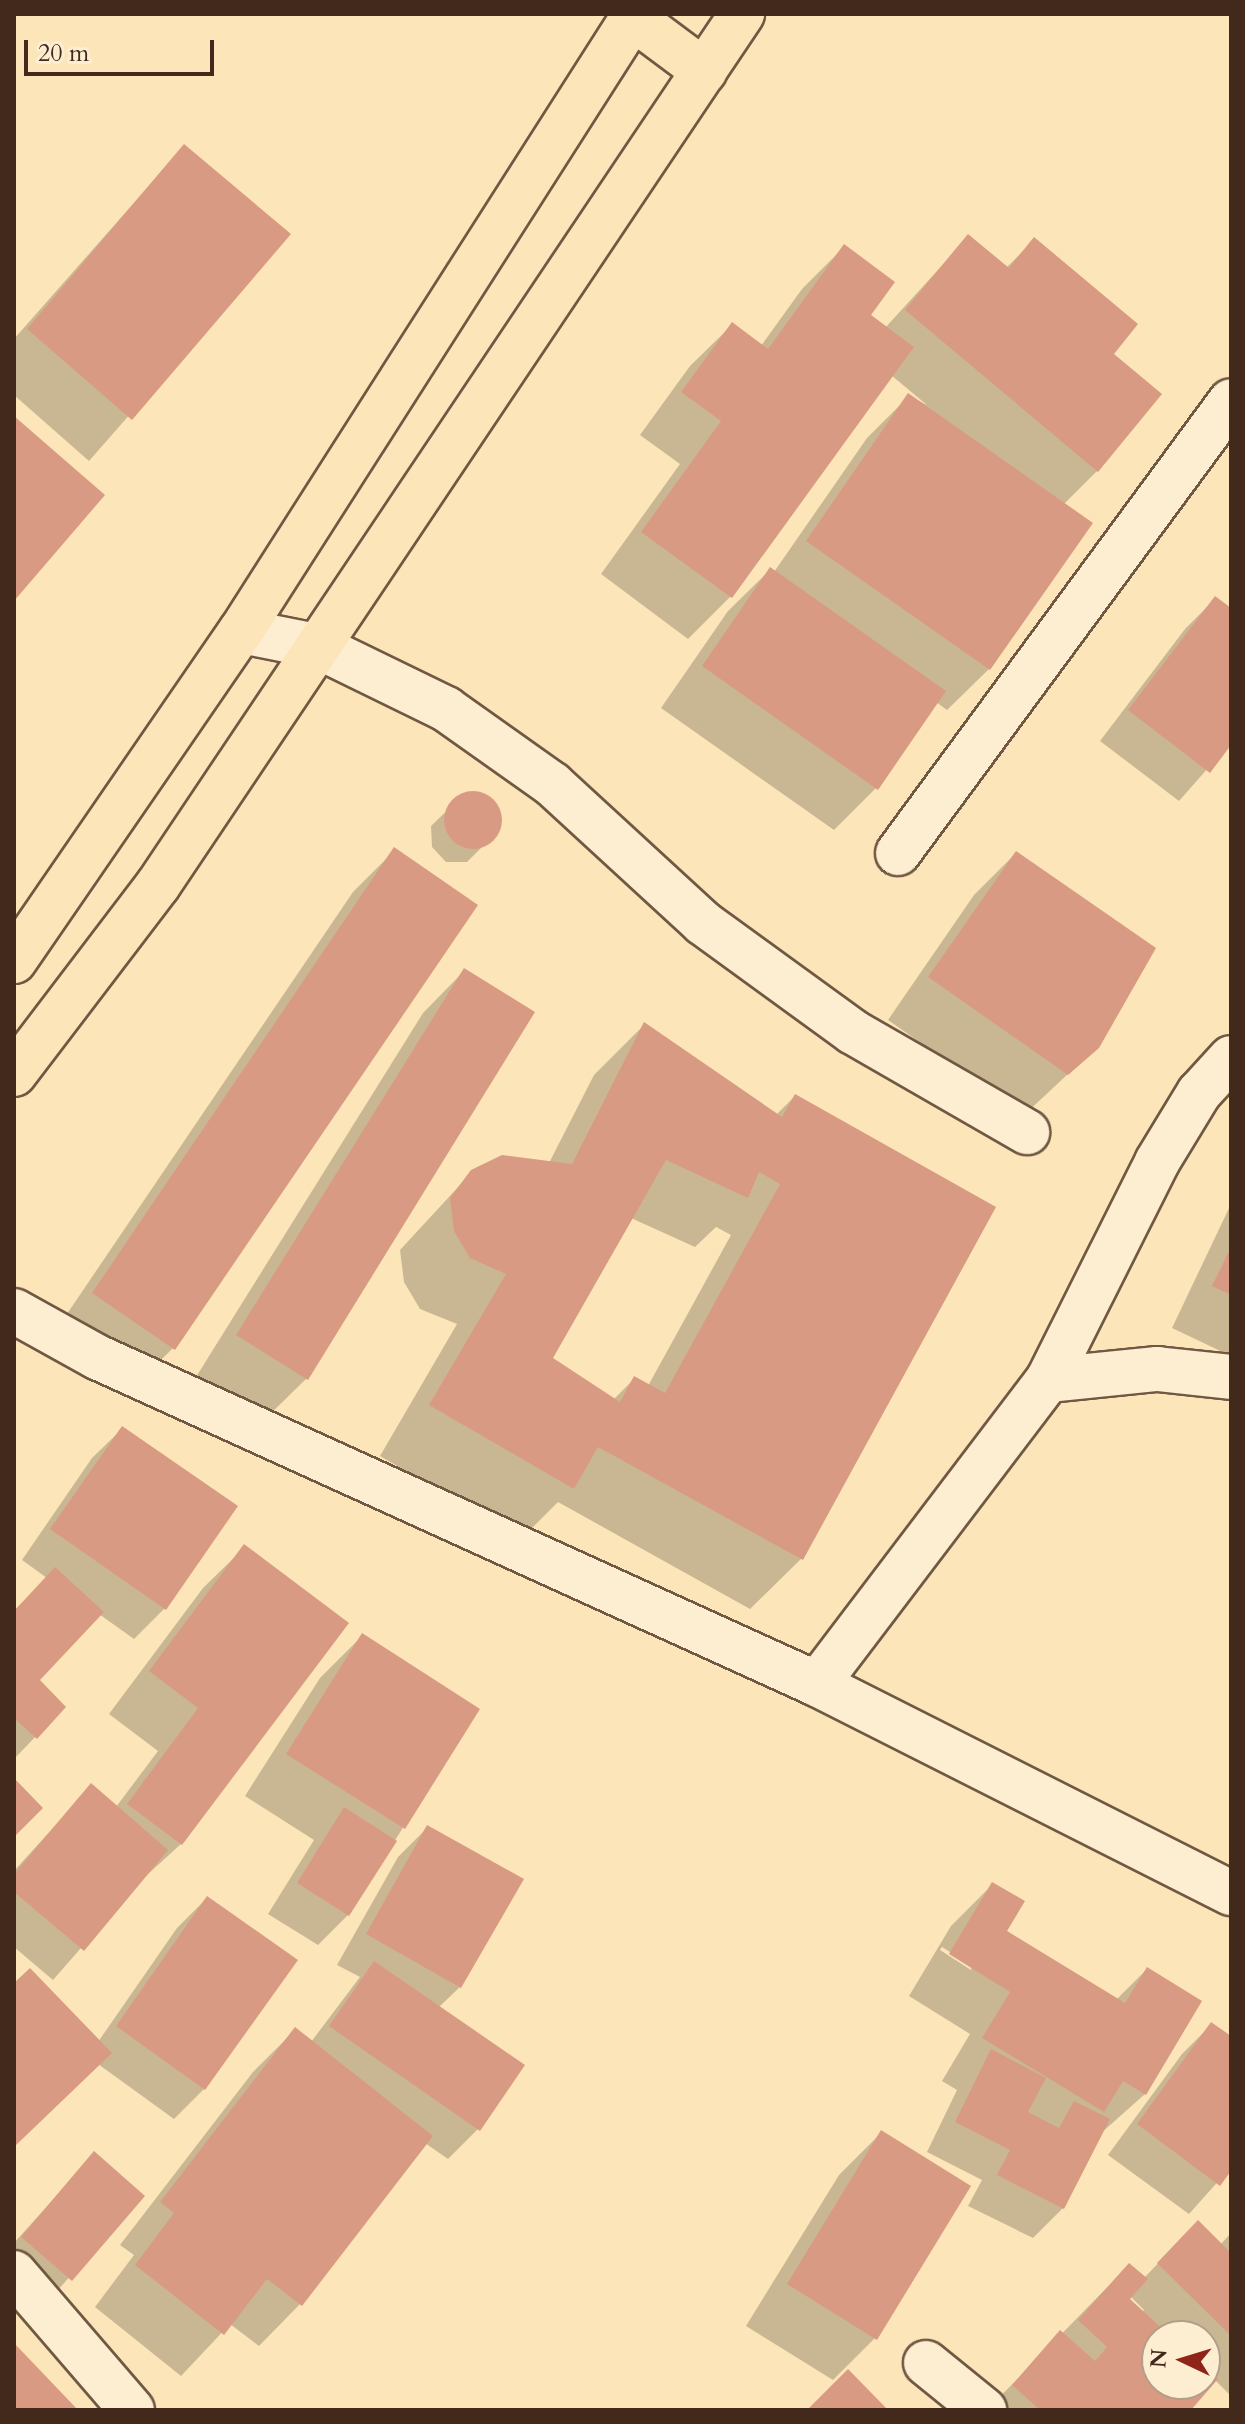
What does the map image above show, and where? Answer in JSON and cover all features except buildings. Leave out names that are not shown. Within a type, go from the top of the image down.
[{"type":"main road","points":[[14,1074],[158,885],[742,14]]},
{"type":"main road","points":[[14,961],[241,631],[634,16],[704,71]]},
{"type":"street","points":[[898,853],[1231,401]]},
{"type":"street","points":[[241,631],[317,646],[446,709],[552,784],[703,923],[853,1032],[1027,1132]]},
{"type":"street","points":[[817,1684],[1048,1380],[1157,1162],[1199,1093],[1231,1058]]},
{"type":"street","points":[[14,1311],[97,1357],[817,1684],[1231,1893]]},
{"type":"street","points":[[1048,1380],[1157,1369],[1231,1377]]},
{"type":"street","points":[[14,2273],[132,2410]]},
{"type":"street","points":[[926,2363],[984,2410]]}]
